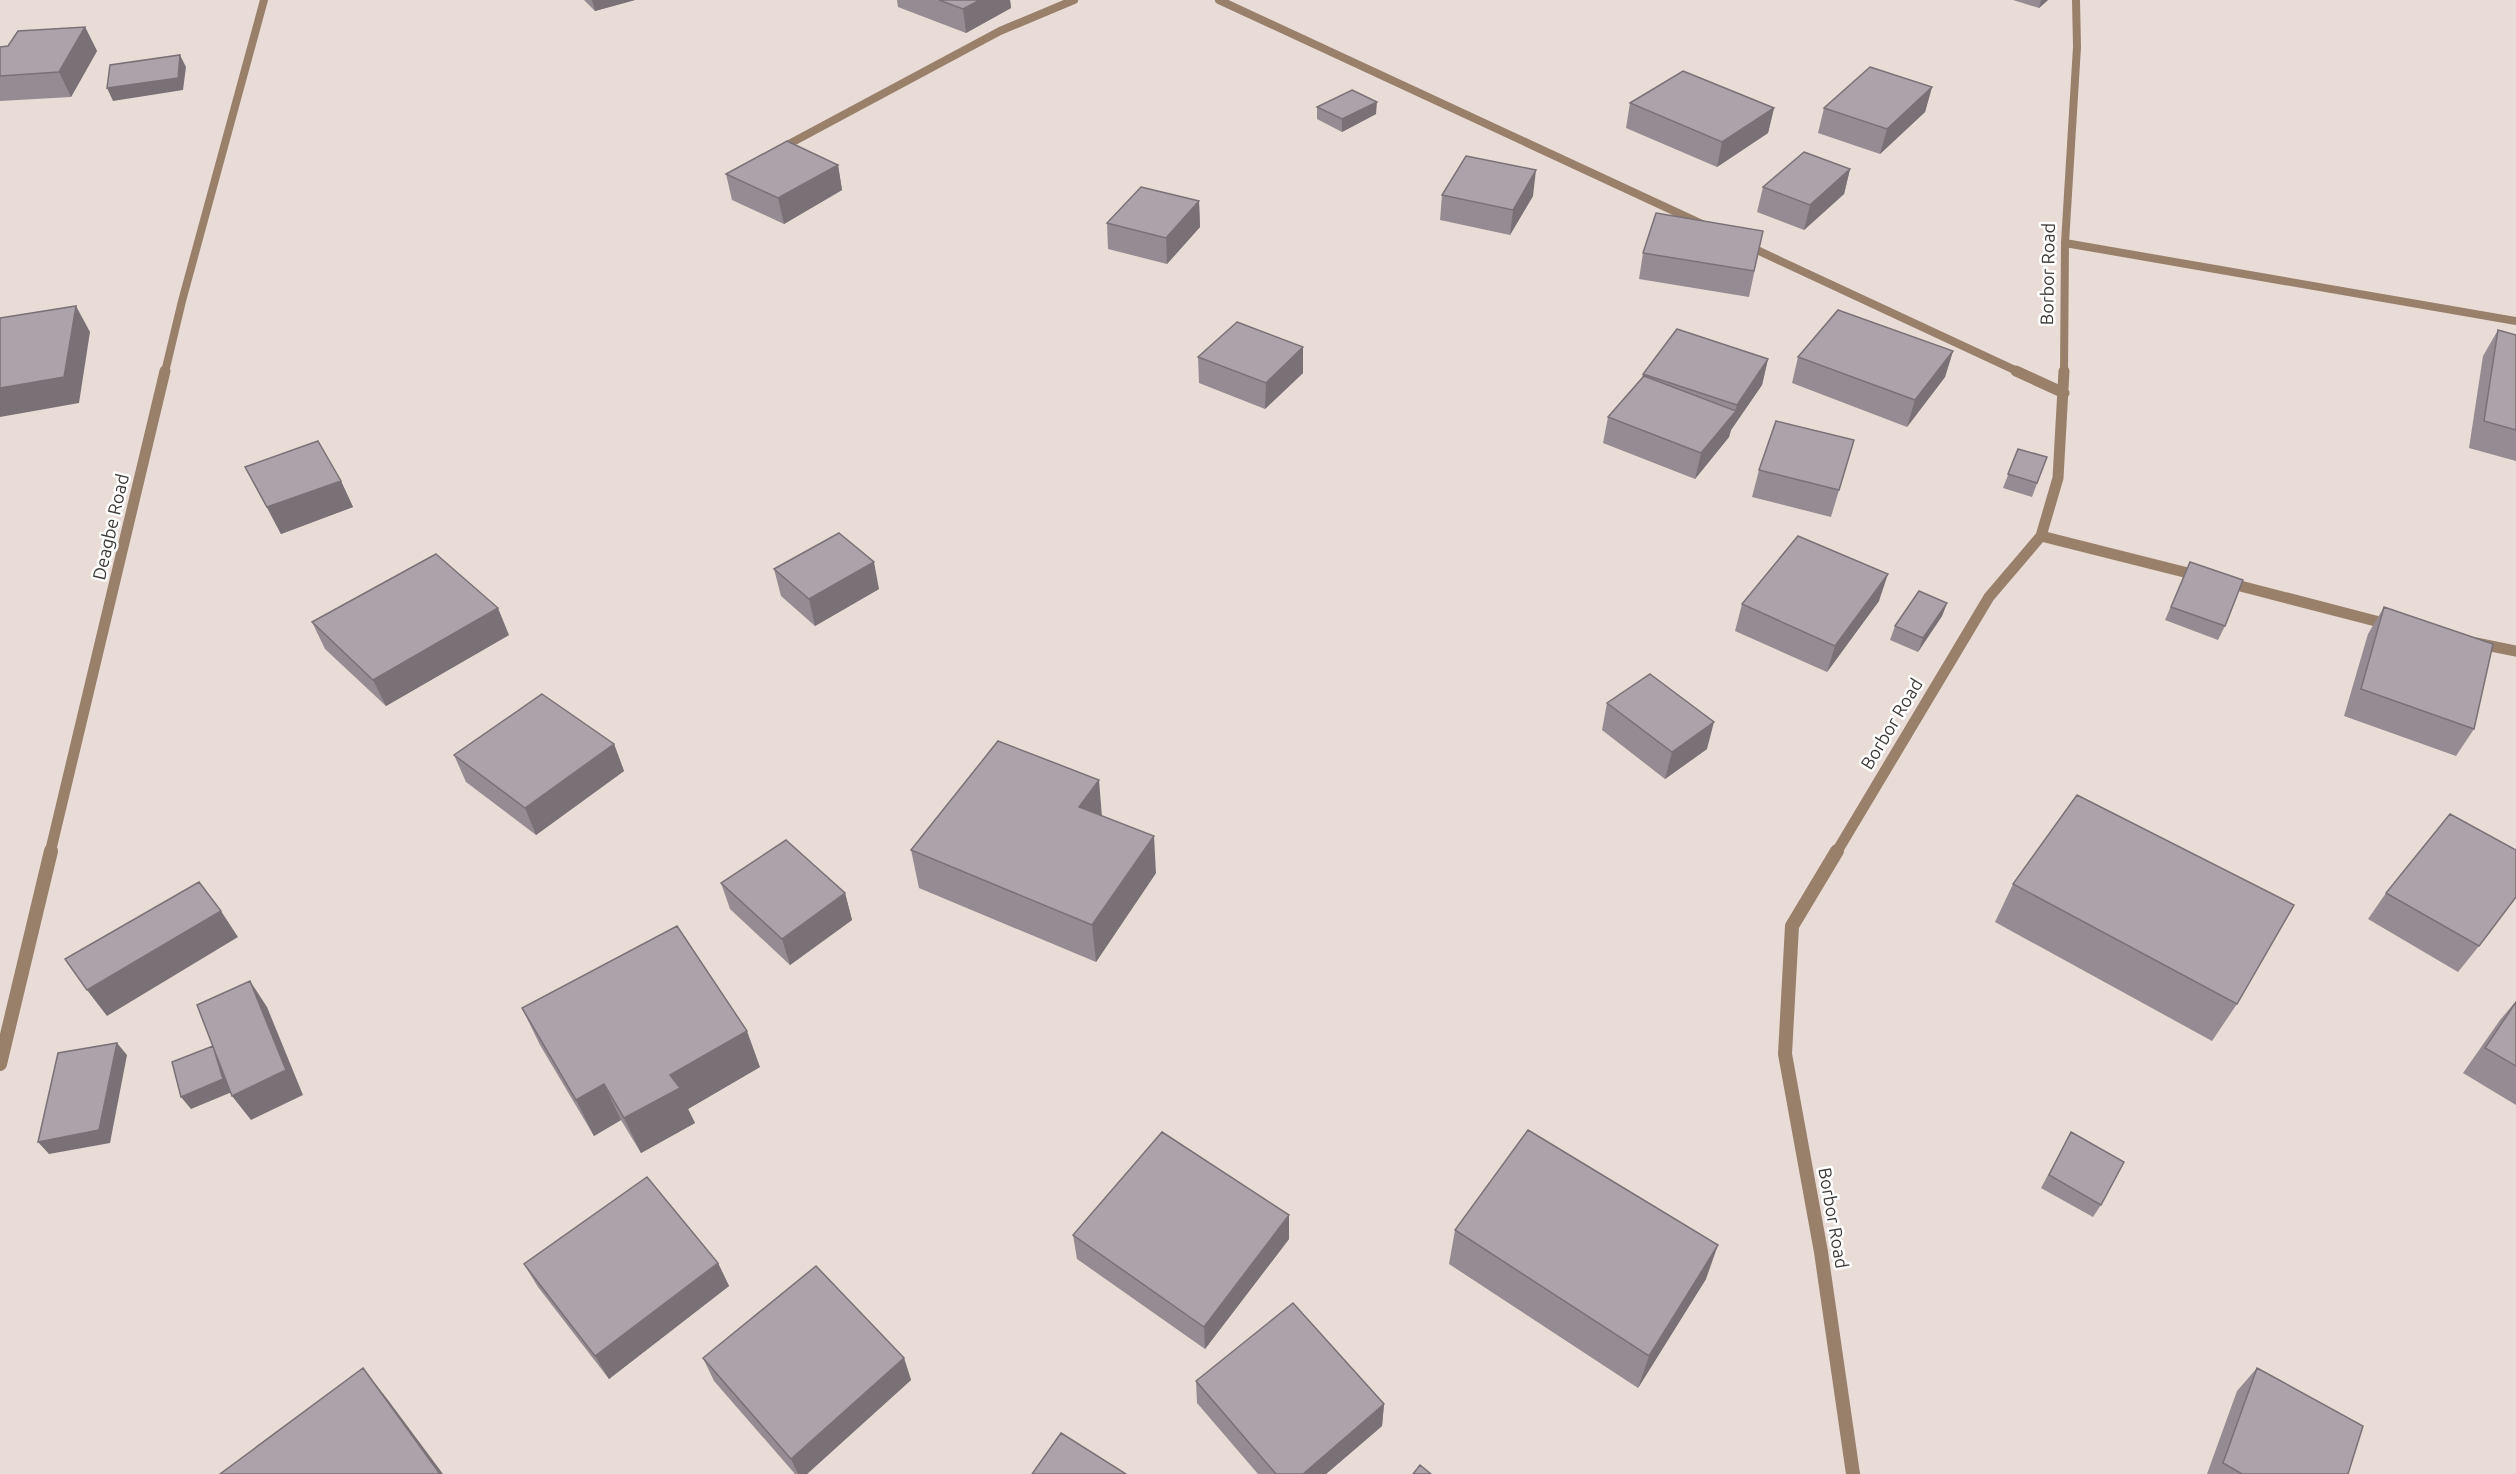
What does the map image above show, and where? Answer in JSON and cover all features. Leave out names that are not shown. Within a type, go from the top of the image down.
[{"type":"street","name":"Deagbe Road","points":[[0,1064],[182,301],[264,0]]},
{"type":"street","points":[[789,144],[1000,31],[1074,0]]},
{"type":"street","points":[[1219,0],[1717,231]]},
{"type":"street","name":"Borbor Road","points":[[1853,1474],[1821,1252],[1785,1054],[1792,926],[1989,597],[2041,536],[2058,478],[2064,393],[2065,243],[2077,47],[2076,0]]},
{"type":"street","points":[[1739,242],[2064,393]]},
{"type":"street","points":[[2065,243],[2516,321]]},
{"type":"street","points":[[2041,536],[2406,629]]},
{"type":"street","points":[[2461,640],[2516,651]]},
{"type":"building","points":[[939,0],[980,0],[963,9]]},
{"type":"building","points":[[85,27],[59,72],[0,76],[0,47],[8,46],[18,31]]},
{"type":"building","points":[[180,55],[178,78],[107,88],[110,65]]},
{"type":"building","points":[[1870,67],[1932,87],[1887,129],[1824,108]]},
{"type":"building","points":[[1683,71],[1774,108],[1722,142],[1630,103]]},
{"type":"building","points":[[1352,90],[1377,102],[1342,119],[1317,107]]},
{"type":"building","points":[[787,141],[838,165],[778,198],[726,174]]},
{"type":"building","points":[[1804,152],[1850,169],[1810,205],[1763,187]]},
{"type":"building","points":[[1466,156],[1536,170],[1513,210],[1442,195]]},
{"type":"building","points":[[1141,187],[1199,201],[1166,238],[1107,223]]},
{"type":"building","points":[[1656,213],[1763,231],[1754,271],[1643,253]]},
{"type":"building","points":[[76,306],[64,377],[0,388],[0,318]]},
{"type":"building","points":[[1838,310],[1953,351],[1915,400],[1798,357]]},
{"type":"building","points":[[1237,322],[1303,347],[1266,383],[1198,357]]},
{"type":"building","points":[[1677,329],[1768,359],[1737,405],[1643,374]]},
{"type":"building","points":[[2498,330],[2516,335],[2516,430],[2484,421]]},
{"type":"building","points":[[1644,376],[1736,411],[1701,453],[1608,417]]},
{"type":"building","points":[[1776,421],[1854,440],[1839,490],[1759,470]]},
{"type":"building","points":[[318,441],[341,481],[267,507],[245,467]]},
{"type":"building","points":[[2018,449],[2047,457],[2037,483],[2008,474]]},
{"type":"building","points":[[839,533],[874,562],[809,599],[774,569]]},
{"type":"building","points":[[1798,536],[1888,574],[1835,646],[1742,604]]},
{"type":"building","points":[[436,554],[498,608],[373,680],[312,622]]},
{"type":"building","points":[[2190,562],[2243,580],[2225,626],[2171,607]]},
{"type":"building","points":[[1919,591],[1947,603],[1923,638],[1895,626]]},
{"type":"building","points":[[2384,607],[2493,644],[2474,729],[2361,689]]},
{"type":"building","points":[[1650,674],[1714,722],[1672,752],[1607,703]]},
{"type":"building","points":[[542,694],[614,744],[525,808],[454,755]]},
{"type":"building","points":[[998,741],[1099,780],[1079,807],[1154,836],[1092,925],[911,850]]},
{"type":"building","points":[[2077,795],[2294,905],[2237,1004],[2013,884]]},
{"type":"building","points":[[2450,814],[2516,850],[2516,897],[2479,946],[2386,893]]},
{"type":"building","points":[[786,840],[845,893],[782,939],[721,883]]},
{"type":"building","points":[[199,882],[221,911],[87,990],[65,959]]},
{"type":"building","points":[[677,926],[747,1031],[670,1075],[680,1088],[624,1118],[604,1084],[576,1100],[522,1008]]},
{"type":"building","points":[[250,981],[286,1070],[232,1096],[197,1005]]},
{"type":"building","points":[[2516,1002],[2516,1066],[2485,1048]]},
{"type":"building","points":[[117,1043],[99,1130],[38,1142],[58,1053]]},
{"type":"building","points":[[213,1046],[223,1079],[181,1097],[172,1062]]},
{"type":"building","points":[[1528,1130],[1718,1245],[1649,1356],[1455,1230]]},
{"type":"building","points":[[1162,1132],[1289,1215],[1204,1327],[1073,1235]]},
{"type":"building","points":[[2071,1132],[2124,1162],[2101,1205],[2049,1175]]},
{"type":"building","points":[[647,1177],[718,1263],[595,1356],[524,1264]]},
{"type":"building","points":[[816,1266],[904,1358],[791,1459],[703,1358]]},
{"type":"building","points":[[1293,1303],[1384,1404],[1303,1474],[1276,1474],[1196,1381]]},
{"type":"building","points":[[363,1368],[440,1474],[220,1474]]},
{"type":"building","points":[[2257,1368],[2363,1426],[2348,1474],[2242,1474],[2223,1463]]},
{"type":"building","points":[[1061,1433],[1126,1474],[1032,1474]]},
{"type":"building","points":[[1420,1465],[1431,1474],[1413,1474]]}]
